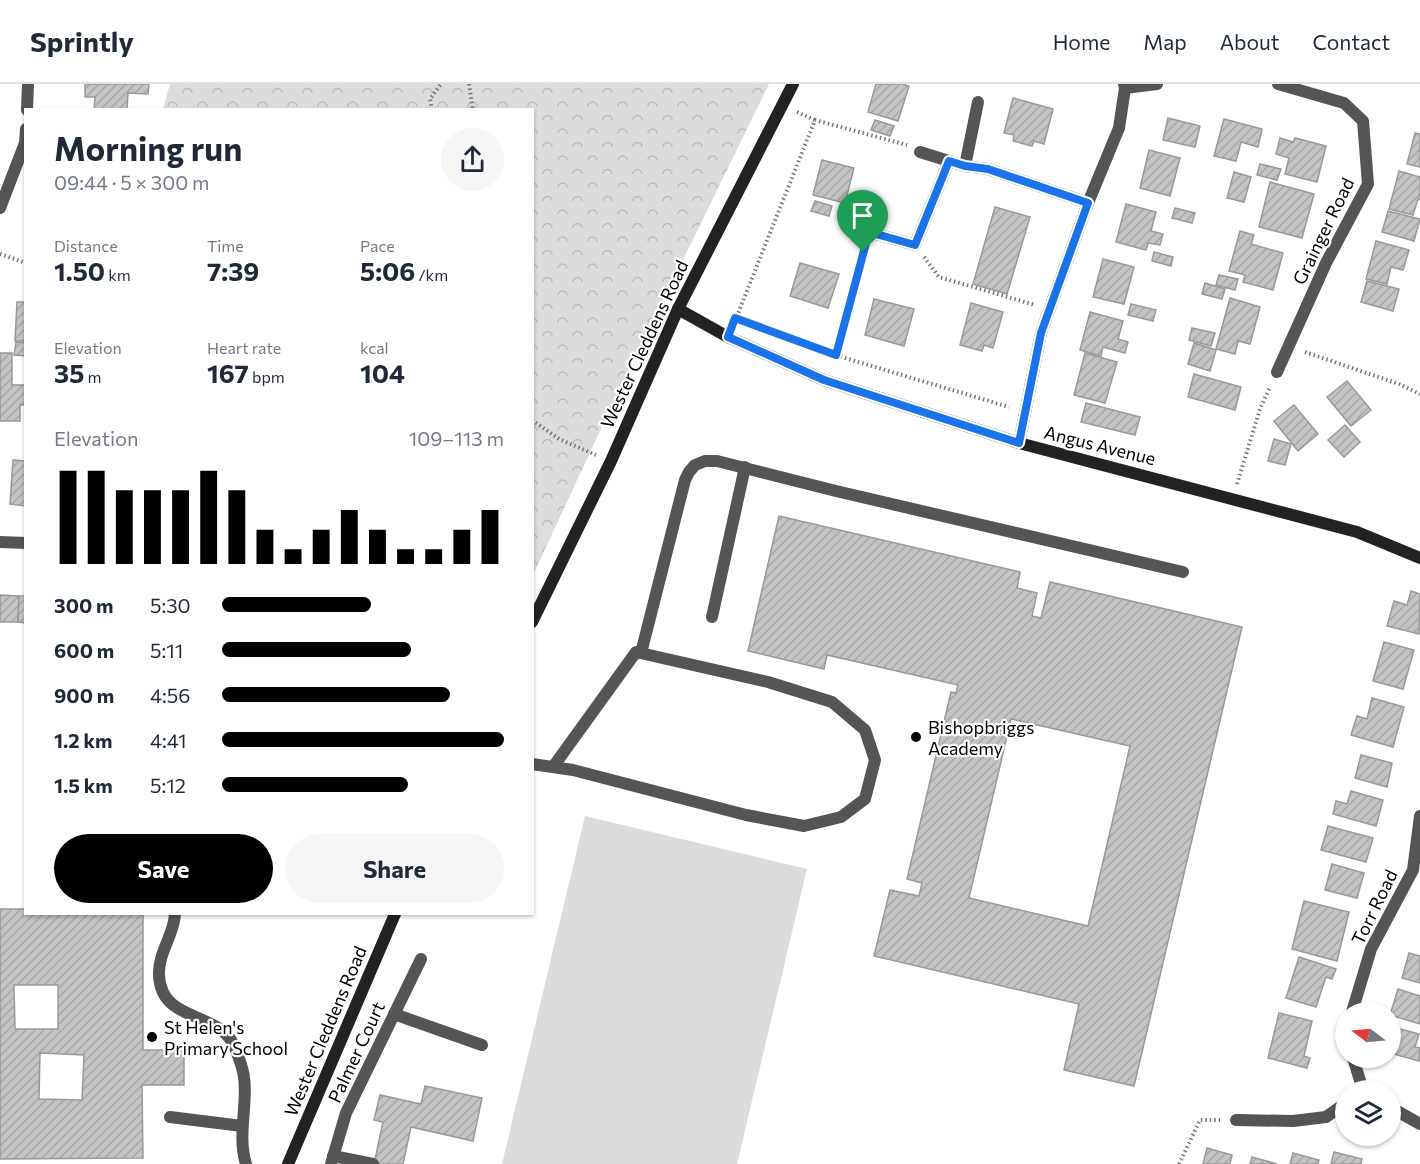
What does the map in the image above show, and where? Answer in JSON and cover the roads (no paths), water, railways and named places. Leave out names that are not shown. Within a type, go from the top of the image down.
[{"type":"street","points":[[27,108],[28,84]]},
{"type":"street","name":"Wester Cleddens Road","points":[[536,607],[611,461],[678,309],[793,84]]},
{"type":"street","points":[[1019,443],[1041,333],[1088,203],[1119,128],[1124,86],[1157,84]]},
{"type":"street","name":"Grainger Road","points":[[1277,372],[1326,263],[1368,184],[1363,121],[1344,103],[1278,84]]},
{"type":"street","points":[[965,166],[978,102]]},
{"type":"street","points":[[0,208],[24,146]]},
{"type":"street","points":[[920,152],[965,166],[988,169],[1088,203]]},
{"type":"street","points":[[869,232],[915,245],[949,161]]},
{"type":"street","name":"Angus Avenue","points":[[678,309],[728,337],[824,380],[1019,443],[1357,532],[1420,558]]},
{"type":"street","points":[[641,653],[681,493],[689,472],[695,465],[705,461],[745,467],[836,491],[1183,572]]},
{"type":"street","points":[[712,617],[745,467]]},
{"type":"street","points":[[0,542],[24,543]]},
{"type":"street","points":[[534,764],[573,770],[746,814],[804,826],[841,818],[865,799],[875,760],[865,730],[832,702],[768,682],[636,652],[553,767]]},
{"type":"street","name":"Torr Road","points":[[1355,1002],[1371,950],[1413,870],[1420,816]]},
{"type":"street","points":[[175,915],[160,963],[159,976],[162,991],[169,1004],[219,1028],[236,1047],[244,1078],[242,1126],[246,1164]]},
{"type":"street","name":"Wester Cleddens Road","points":[[288,1164],[395,915]]},
{"type":"street","name":"Palmer Court","points":[[332,1160],[346,1113],[421,958]]},
{"type":"street","points":[[394,1014],[482,1046]]},
{"type":"street","points":[[1236,1120],[1293,1121],[1326,1117],[1335,1111]]},
{"type":"street","points":[[1401,1113],[1420,1124]]},
{"type":"street","points":[[170,1117],[242,1126]]},
{"type":"street","points":[[332,1160],[374,1164]]},
{"type":"place","name":"Bishopbriggs Academy","points":[[916,737]]},
{"type":"place","name":"St Helen's Primary School","points":[[152,1037]]}]
